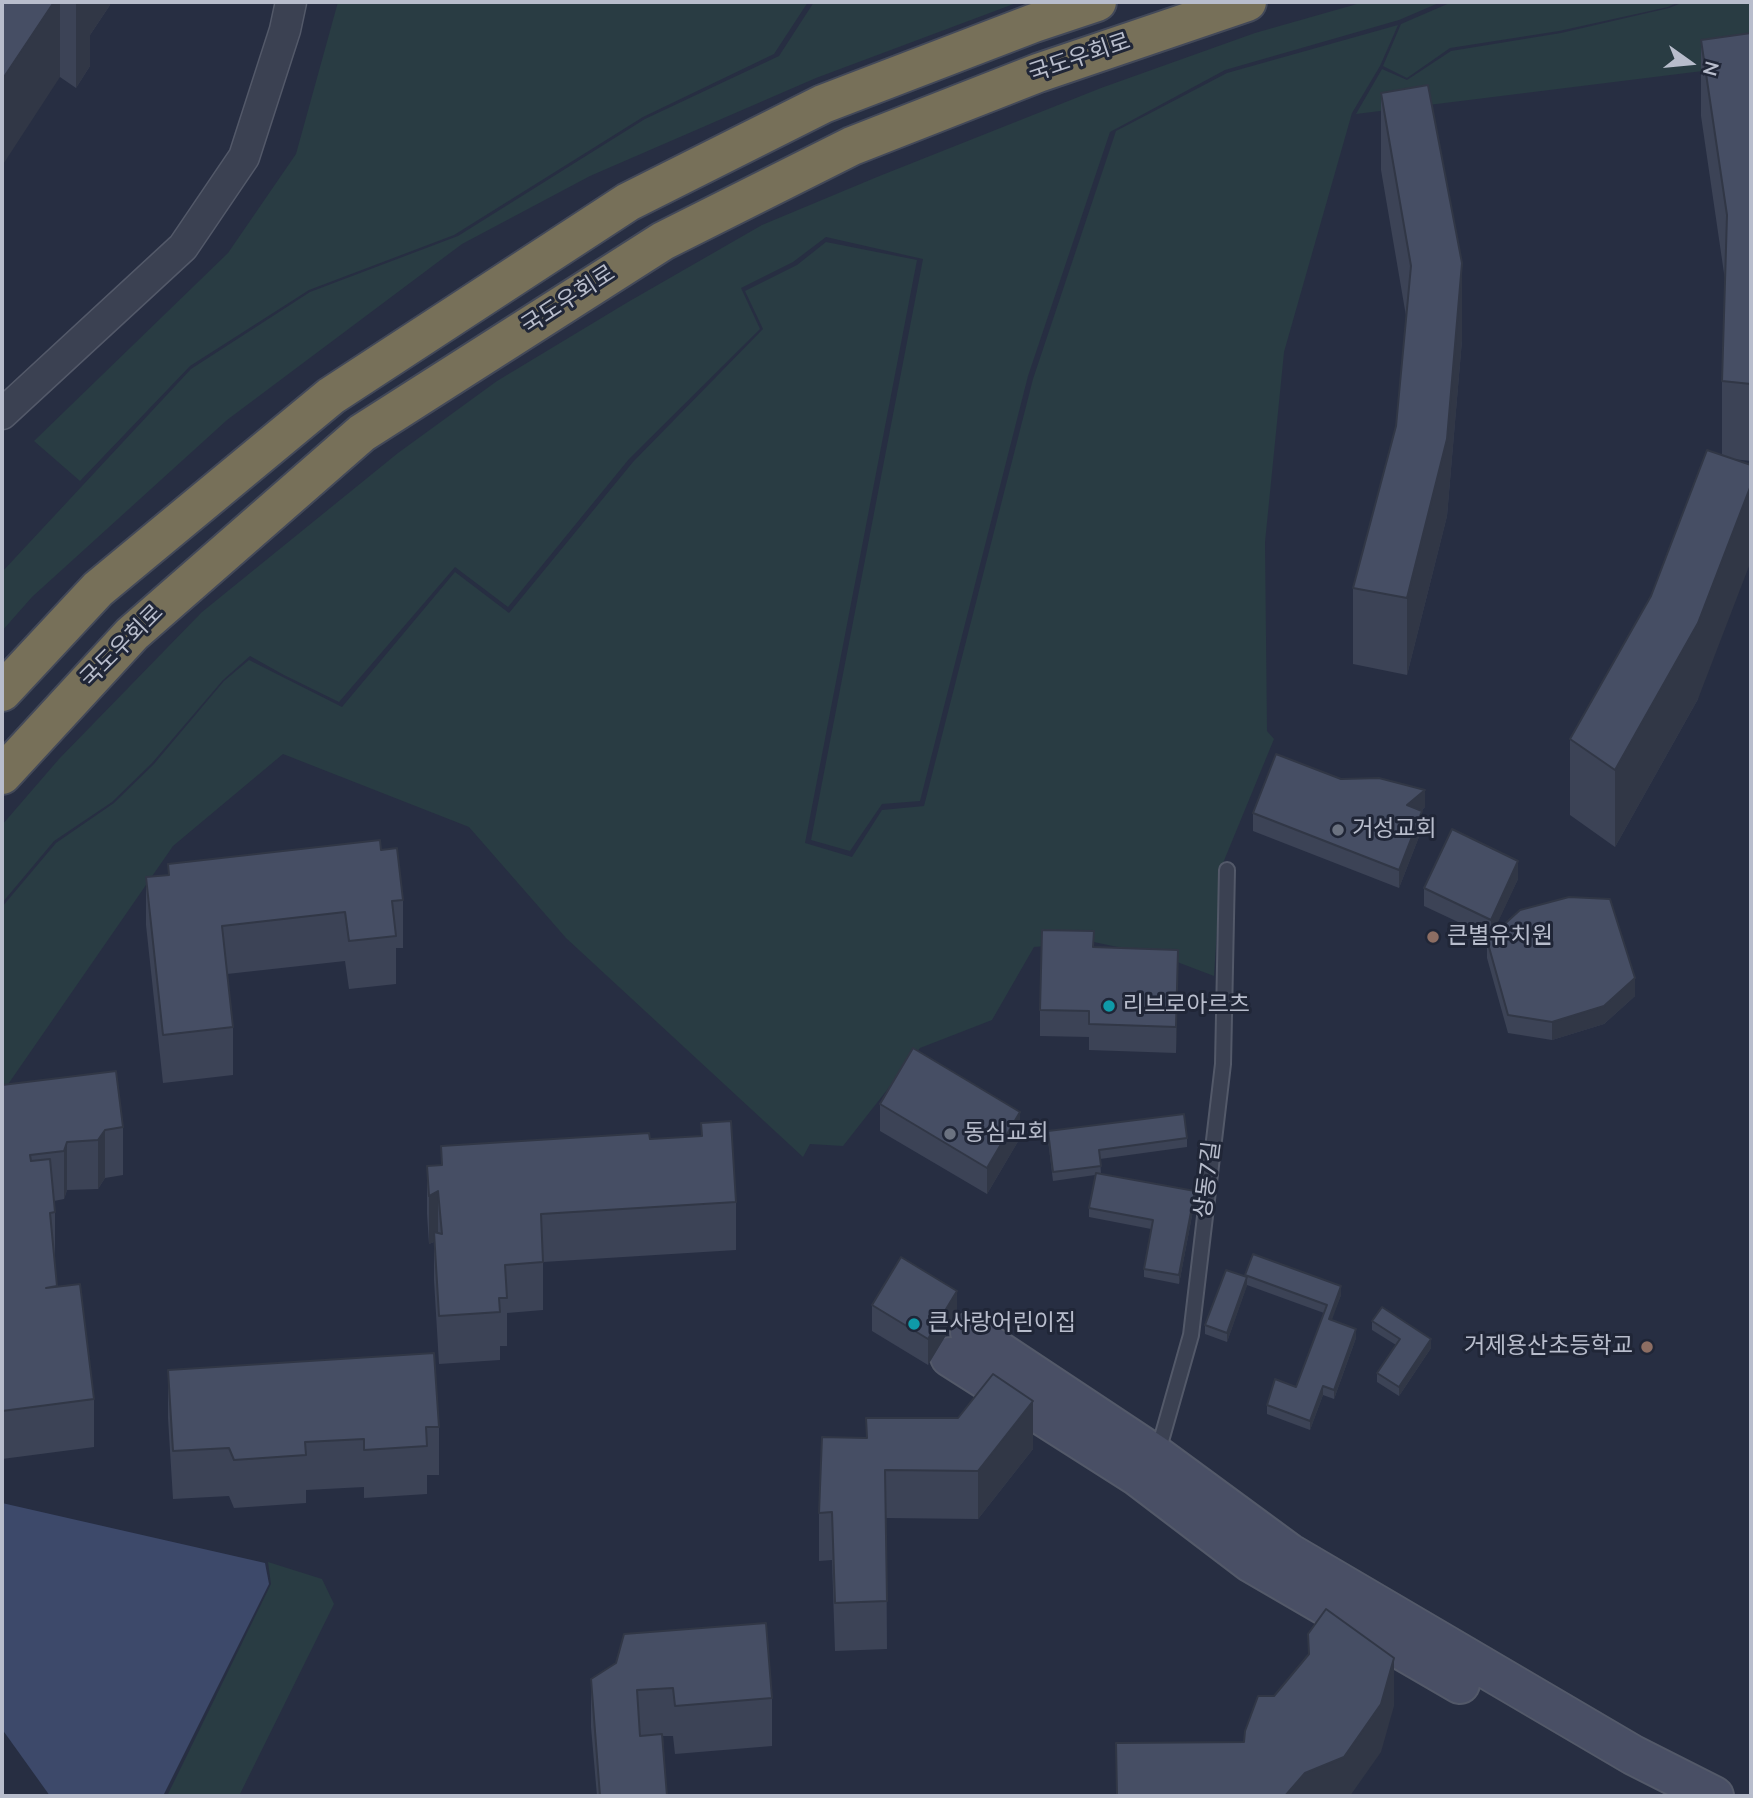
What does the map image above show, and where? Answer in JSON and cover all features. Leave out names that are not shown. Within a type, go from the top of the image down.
[{"type":"highway","points":[[2,692],[98,589],[331,396],[628,202],[824,104],[1034,23],[1097,2]]},
{"type":"highway","name":"국도우회로","points":[[2,775],[132,634],[362,433],[663,241],[852,146],[1038,73],[1247,2]]},
{"type":"street","points":[[3,412],[183,247],[244,158],[285,30],[291,2]]},
{"type":"street","points":[[960,1344],[1147,1466],[1289,1553],[1633,1755],[1714,1796]]},
{"type":"street","points":[[1147,1466],[1250,1562],[1657,1796]]},
{"type":"lane","name":"상동7길","points":[[1147,1466],[1191,1335],[1223,1064],[1227,870]]},
{"type":"shaded area","points":[[338,2],[808,2],[774,54],[643,117],[454,235],[309,290],[190,366],[80,481],[34,441],[228,253],[296,154]]},
{"type":"shaded area","points":[[814,2],[1019,2],[816,78],[590,176],[462,244],[227,420],[32,597],[2,631],[2,572],[191,369],[310,292],[458,236],[645,119],[779,56]]},
{"type":"shaded area","points":[[1364,2],[1441,2],[1399,20],[1225,70],[1110,132],[1028,376],[920,801],[882,804],[850,851],[811,840],[923,259],[826,237],[793,262],[741,288],[760,329],[629,459],[508,607],[455,567],[339,702],[250,656],[223,680],[152,763],[112,802],[54,841],[2,903],[2,825],[59,759],[202,612],[398,453],[497,381],[762,225],[1101,88],[1255,33]]},
{"type":"shaded area","points":[[1452,2],[1679,2],[1668,7],[1559,31],[1450,48],[1407,78],[1383,66],[1401,24]]},
{"type":"shaded area","points":[[1684,2],[1751,2],[1751,65],[1356,114],[1382,69],[1407,80],[1451,51],[1561,33],[1669,8]]},
{"type":"shaded area","points":[[1398,25],[1380,66],[1352,113],[1284,352],[1265,542],[1267,731],[1274,739],[1221,868],[1214,976],[1164,957],[1094,942],[1034,947],[992,1020],[920,1048],[843,1146],[810,1144],[803,1157],[566,938],[469,827],[283,754],[173,846],[2,1093],[2,907],[56,843],[114,803],[154,764],[224,681],[249,660],[342,707],[455,572],[509,613],[633,462],[763,329],[745,291],[797,265],[826,242],[917,260],[805,843],[852,857],[882,810],[924,806],[1033,379],[1116,131],[1227,73]]},
{"type":"shaded area","points":[[268,1562],[322,1579],[334,1604],[239,1796],[167,1796],[271,1584]]},
{"type":"water","points":[[2,1503],[265,1563],[269,1584],[163,1796],[50,1796],[2,1729]]},
{"type":"building","points":[[2,2],[54,2],[2,80]]},
{"type":"building","points":[[1751,33],[1751,384],[1722,381],[1727,215],[1701,40]]},
{"type":"building","points":[[1428,85],[1462,263],[1447,439],[1407,598],[1353,588],[1396,426],[1411,266],[1381,93]]},
{"type":"building","points":[[1707,450],[1751,465],[1751,485],[1698,623],[1615,770],[1570,739],[1651,596]]},
{"type":"building","name":"거성교회","points":[[1276,754],[1341,779],[1379,778],[1425,790],[1407,805],[1422,811],[1399,870],[1253,813]]},
{"type":"building","points":[[1452,829],[1518,861],[1491,920],[1424,888]]},
{"type":"building","points":[[380,840],[381,850],[397,848],[403,900],[392,901],[396,936],[349,941],[345,912],[222,926],[233,1027],[163,1035],[146,877],[169,875],[168,864]]},
{"type":"building","points":[[1569,897],[1610,899],[1635,978],[1604,1006],[1552,1022],[1508,1015],[1487,940],[1520,910]]},
{"type":"building","name":"리브로아르츠","points":[[1042,930],[1094,931],[1093,947],[1178,950],[1176,1027],[1089,1024],[1089,1011],[1040,1010]]},
{"type":"building","points":[[913,1048],[1020,1112],[987,1168],[880,1104]]},
{"type":"building","points":[[116,1071],[123,1127],[105,1130],[98,1140],[67,1142],[64,1151],[30,1155],[31,1161],[50,1159],[55,1212],[50,1213],[57,1286],[46,1288],[80,1284],[94,1399],[2,1411],[2,1085]]},
{"type":"building","points":[[1184,1114],[1187,1138],[1099,1150],[1101,1166],[1053,1172],[1048,1131]]},
{"type":"building","points":[[731,1121],[736,1202],[541,1214],[543,1262],[505,1265],[507,1298],[499,1298],[500,1312],[439,1316],[434,1232],[442,1234],[438,1191],[429,1196],[427,1166],[442,1165],[441,1146],[649,1133],[650,1139],[702,1136],[701,1123]]},
{"type":"building","points":[[1096,1173],[1195,1191],[1179,1275],[1144,1269],[1153,1220],[1089,1208]]},
{"type":"building","points":[[1253,1254],[1341,1286],[1329,1319],[1356,1329],[1334,1390],[1323,1386],[1310,1421],[1267,1405],[1275,1379],[1296,1387],[1327,1305],[1245,1275]]},
{"type":"building","points":[[901,1257],[957,1291],[928,1339],[872,1305]]},
{"type":"building","points":[[1226,1270],[1247,1277],[1227,1333],[1205,1325]]},
{"type":"building","points":[[1382,1307],[1431,1339],[1399,1387],[1377,1373],[1400,1339],[1372,1321]]},
{"type":"building","points":[[434,1353],[439,1427],[426,1427],[427,1446],[364,1450],[364,1439],[305,1442],[306,1455],[234,1460],[229,1448],[173,1451],[168,1370]]},
{"type":"building","points":[[993,1374],[1033,1401],[978,1471],[885,1470],[887,1601],[835,1603],[832,1512],[819,1513],[822,1437],[867,1438],[866,1418],[958,1418]]},
{"type":"building","points":[[1326,1609],[1394,1658],[1381,1704],[1344,1757],[1305,1773],[1285,1796],[1117,1796],[1116,1743],[1244,1742],[1245,1731],[1258,1696],[1274,1696],[1309,1654],[1308,1634]]},
{"type":"building","points":[[766,1623],[772,1698],[675,1706],[673,1688],[637,1690],[640,1736],[662,1734],[667,1796],[600,1796],[591,1679],[616,1663],[624,1634]]},
{"type":"place","name":"거성교회","points":[[1338,830]]},
{"type":"place","name":"큰별유치원","points":[[1433,937]]},
{"type":"place","name":"리브로아르츠","points":[[1109,1006]]},
{"type":"place","name":"동심교회","points":[[950,1134]]},
{"type":"place","name":"큰사랑어린이집","points":[[914,1324]]},
{"type":"place","name":"거제용산초등학교","points":[[1647,1347]]}]
